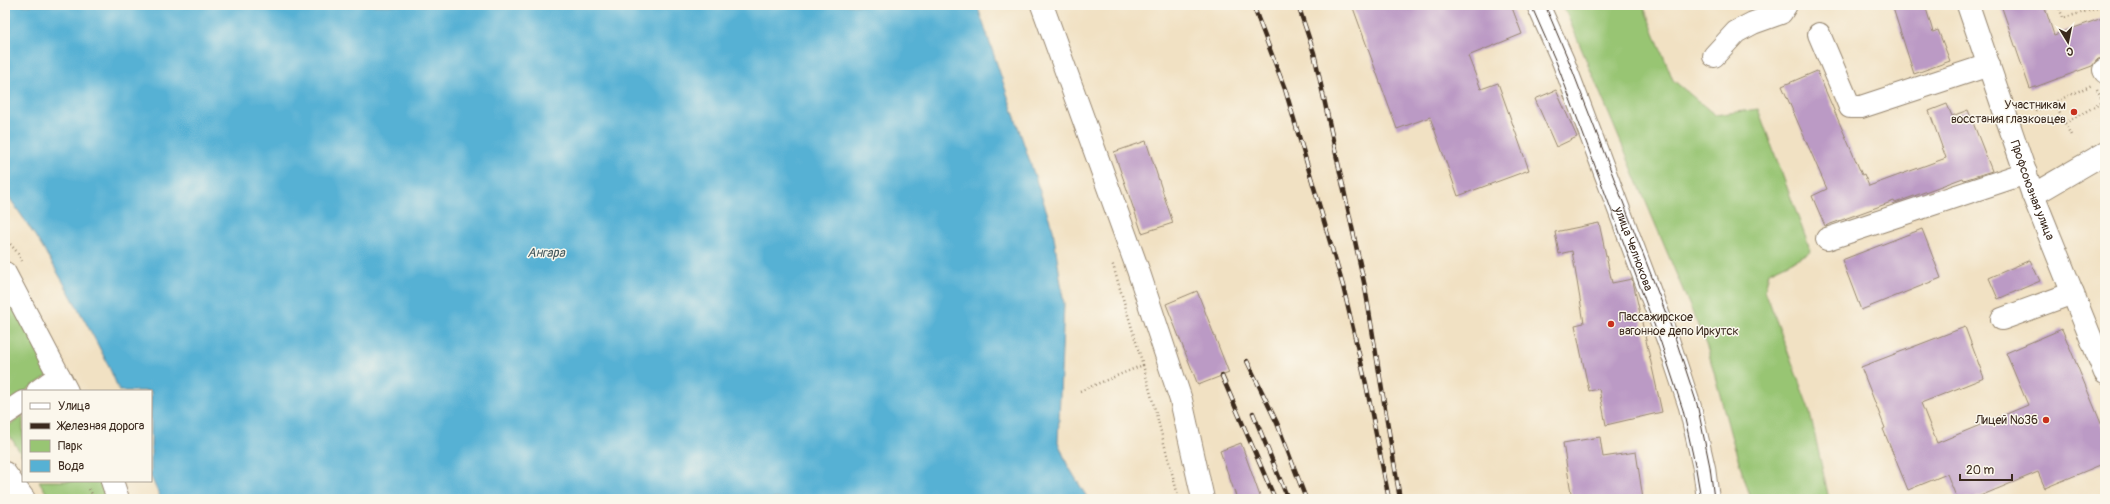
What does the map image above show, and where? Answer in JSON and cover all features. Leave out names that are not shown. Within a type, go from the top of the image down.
[{"type":"street","points":[[1042,5],[1138,270],[1181,400],[1203,499]]},
{"type":"street","name":"улица Челнокова","points":[[1538,5],[1563,61],[1668,340],[1690,407],[1704,468],[1708,499]]},
{"type":"street","points":[[1714,56],[1736,32],[1753,23],[1781,13],[1786,5]]},
{"type":"street","name":"Профсоюзная улица","points":[[1968,5],[2033,195],[2105,373]]},
{"type":"street","points":[[1819,34],[1850,107],[1861,107],[1989,65]]},
{"type":"street","points":[[2033,195],[2105,153]]},
{"type":"street","points":[[1827,239],[2026,173]]},
{"type":"street","points":[[5,273],[63,383],[41,390]]},
{"type":"street","points":[[2002,319],[2073,293]]},
{"type":"street","points":[[5,414],[22,403]]},
{"type":"street","points":[[5,473],[24,499]]},
{"type":"street","points":[[112,482],[118,499]]},
{"type":"path","points":[[2058,5],[2063,18],[2105,6]]},
{"type":"path","points":[[2034,110],[2094,84],[2105,106]]},
{"type":"path","points":[[2054,102],[2072,137]]},
{"type":"path","points":[[2065,123],[2103,102]]},
{"type":"path","points":[[1111,259],[1143,365],[1179,499]]},
{"type":"path","points":[[1080,391],[1143,365]]},
{"type":"path","points":[[89,489],[95,499]]},
{"type":"green space","points":[[1563,5],[1643,5],[1673,80],[1715,115],[1758,109],[1811,252],[1769,272],[1765,290],[1809,409],[1829,499],[1751,499],[1733,443],[1707,347]]},
{"type":"green space","points":[[5,287],[51,374],[27,390],[22,390],[22,393],[7,403],[5,400]]},
{"type":"green space","points":[[22,417],[22,455],[5,428]]},
{"type":"green space","points":[[40,482],[104,482],[112,499],[50,499]]},
{"type":"water","name":"Ангара","points":[[5,5],[977,5],[1053,230],[1064,304],[1058,442],[1067,464],[1088,499],[161,499],[152,479],[152,390],[119,390],[102,352],[63,283],[35,236],[5,192]]},
{"type":"building","points":[[1352,5],[1511,5],[1522,34],[1468,56],[1481,89],[1498,83],[1529,170],[1458,196],[1430,117],[1397,129]]},
{"type":"building","points":[[1892,5],[1925,5],[1933,32],[1938,30],[1950,61],[1914,74]]},
{"type":"building","points":[[2001,5],[2044,5],[2054,35],[2105,17],[2105,58],[2098,59],[2092,66],[2030,89]]},
{"type":"building","points":[[1817,71],[1862,175],[1864,174],[1869,186],[1946,158],[1929,111],[1947,104],[1952,116],[1968,110],[1992,171],[1964,180],[1963,178],[1895,203],[1894,201],[1825,226],[1812,196],[1827,189],[1782,86]]},
{"type":"building","points":[[1556,90],[1577,137],[1556,147],[1535,99]]},
{"type":"building","points":[[1146,141],[1173,223],[1142,233],[1114,152]]},
{"type":"building","name":"Пассажирское вагонное депо Иркутск","points":[[1599,223],[1612,283],[1632,279],[1633,282],[1662,412],[1606,425],[1599,389],[1589,391],[1575,325],[1584,323],[1572,251],[1559,254],[1555,232]]},
{"type":"building","points":[[1922,229],[1941,278],[1861,310],[1842,260]]},
{"type":"building","points":[[2030,260],[2040,281],[1998,299],[1989,278]]},
{"type":"building","points":[[1197,291],[1229,373],[1198,385],[1166,304]]},
{"type":"building","name":"Лицей №36","points":[[1965,327],[1984,378],[1921,403],[1937,443],[2028,405],[2006,353],[2062,329],[2105,433],[2105,463],[2045,488],[2038,472],[1973,499],[1957,499],[1947,474],[1908,490],[1883,429],[1885,428],[1861,367]]},
{"type":"building","points":[[1600,437],[1603,457],[1636,452],[1643,499],[1572,499],[1563,443]]},
{"type":"building","points":[[1241,443],[1261,499],[1237,499],[1220,451]]},
{"type":"tram line","points":[[1531,5],[1557,64],[1661,343],[1683,410],[1701,499]]},
{"type":"tram line","points":[[1545,5],[1568,59],[1675,337],[1697,404],[1710,467],[1714,499]]},
{"type":"railway","points":[[1253,5],[1285,89],[1343,286],[1366,384],[1389,499]]},
{"type":"railway","points":[[1298,5],[1314,53],[1365,287],[1400,499]]},
{"type":"railway","points":[[1247,361],[1277,423],[1306,499]]},
{"type":"railway","points":[[1222,376],[1275,499]]},
{"type":"railway","points":[[1253,413],[1288,499]]},
{"type":"place","name":"Участникам восстания глазковцев","points":[[2074,112]]},
{"type":"place","name":"Пассажирское вагонное депо Иркутск","points":[[1611,324]]},
{"type":"place","name":"Лицей №36","points":[[2046,420]]}]
